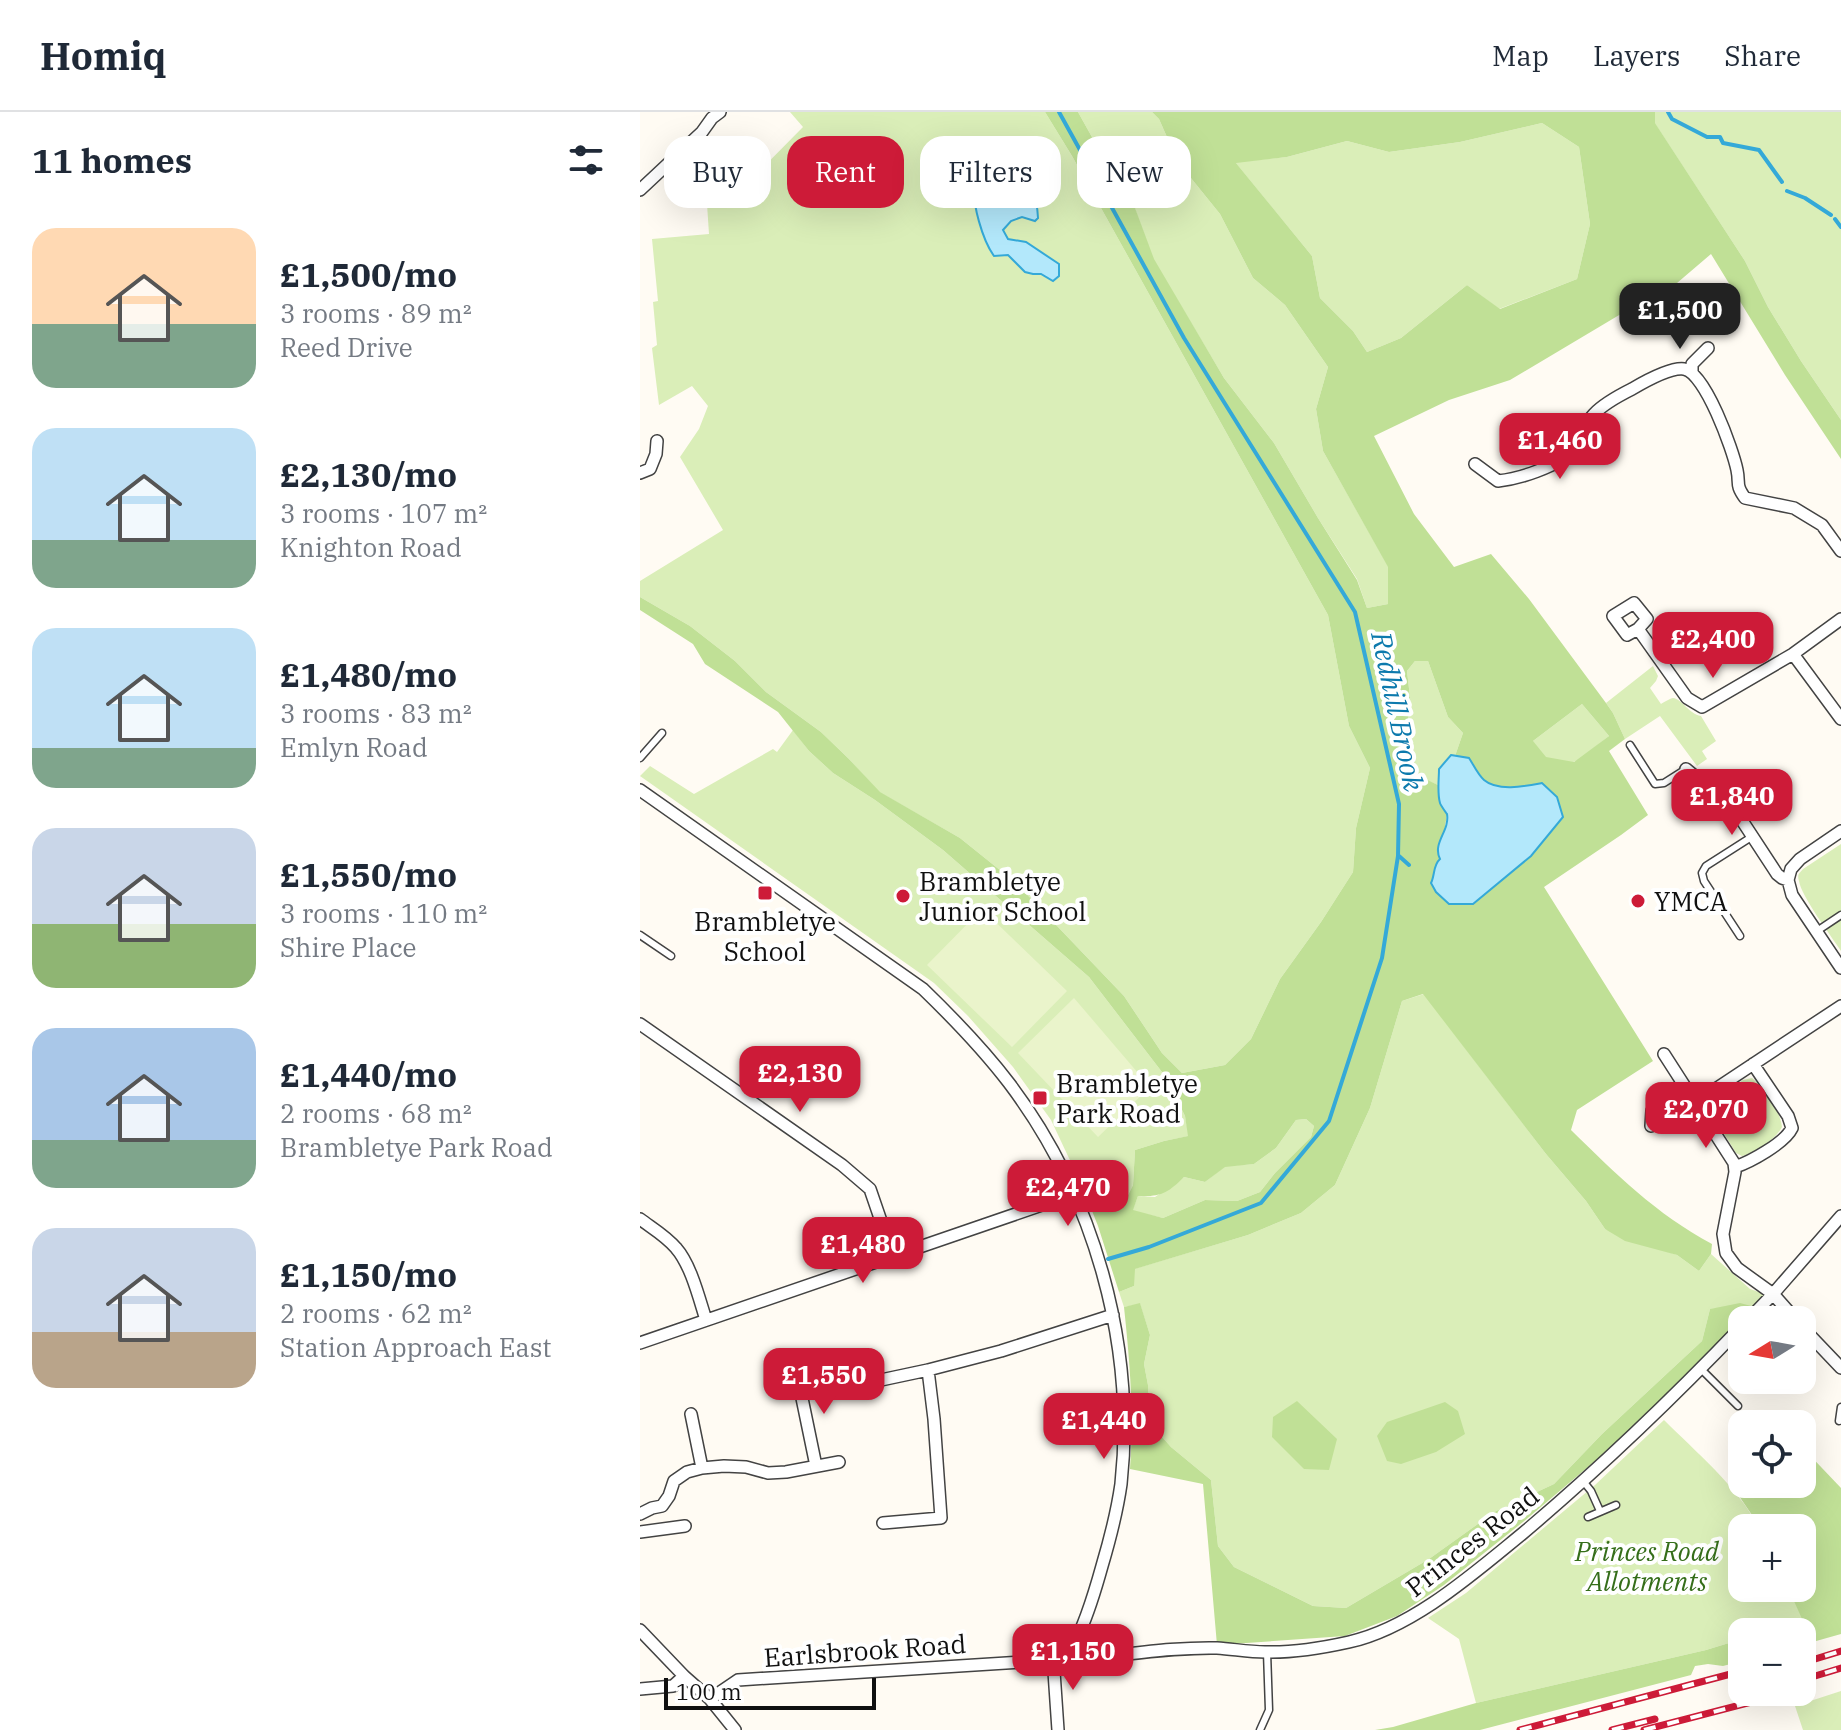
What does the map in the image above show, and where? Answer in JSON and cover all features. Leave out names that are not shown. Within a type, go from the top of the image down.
[{"type":"street","points":[[640,190],[702,132],[715,114]]},
{"type":"street","points":[[1692,372],[1692,364],[1708,348]]},
{"type":"street","points":[[1475,464],[1498,481],[1515,479],[1549,467],[1574,454],[1592,414],[1619,395],[1671,371],[1683,369],[1692,372],[1705,389],[1726,436],[1737,470],[1738,488],[1745,498],[1794,508],[1822,525],[1841,551]]},
{"type":"street","points":[[640,473],[650,469],[657,441]]},
{"type":"street","points":[[1638,629],[1687,698],[1702,707],[1793,654],[1841,619]]},
{"type":"street","points":[[1793,654],[1841,719]]},
{"type":"street","points":[[1686,769],[1700,782],[1715,806],[1739,817],[1777,874],[1788,880]]},
{"type":"street","points":[[640,790],[923,989],[1008,1081],[1048,1141],[1074,1194],[1103,1272],[1113,1315],[1123,1398],[1120,1484],[1113,1529],[1096,1588],[1072,1647]]},
{"type":"street","points":[[1841,831],[1800,859],[1791,869],[1788,880],[1790,891],[1841,968]]},
{"type":"street","points":[[1696,1102],[1841,1006]]},
{"type":"street","points":[[640,1024],[842,1165],[870,1189],[893,1256]]},
{"type":"street","points":[[1664,1054],[1735,1167],[1723,1246],[1733,1263],[1784,1306]]},
{"type":"street","points":[[1735,1167],[1771,1148],[1790,1134],[1792,1128],[1788,1116],[1753,1064]]},
{"type":"street","points":[[1651,1126],[1652,1111],[1687,1088]]},
{"type":"street","points":[[640,1343],[1074,1194]]},
{"type":"street","points":[[1761,1306],[1841,1216]]},
{"type":"street","points":[[640,1219],[677,1249],[690,1274],[706,1320]]},
{"type":"street","points":[[881,1380],[1001,1351],[1113,1315]]},
{"type":"street","name":"Princes Road","points":[[1072,1647],[1090,1658],[1217,1648],[1267,1652],[1308,1649],[1375,1634],[1411,1616],[1463,1583],[1583,1481],[1728,1341]]},
{"type":"street","points":[[1816,1342],[1841,1368]]},
{"type":"street","points":[[883,1523],[941,1518],[928,1370]]},
{"type":"street","points":[[797,1374],[816,1466]]},
{"type":"street","points":[[691,1414],[702,1468]]},
{"type":"street","points":[[640,1514],[662,1506],[674,1481],[687,1472],[702,1468],[746,1467],[768,1473],[839,1462]]},
{"type":"street","points":[[640,1532],[685,1526]]},
{"type":"street","points":[[640,1630],[710,1699],[735,1730]]},
{"type":"street","name":"Earlsbrook Road","points":[[710,1699],[738,1680],[1022,1662],[1064,1655],[1072,1647]]},
{"type":"street","points":[[1053,1657],[1058,1730]]},
{"type":"street","points":[[640,1689],[673,1686],[684,1676]]},
{"type":"lane","points":[[640,758],[662,733]]},
{"type":"lane","points":[[1630,745],[1655,784],[1661,784],[1686,769]]},
{"type":"lane","points":[[1740,936],[1704,881],[1702,873],[1706,866],[1753,836]]},
{"type":"lane","points":[[1817,931],[1841,915]]},
{"type":"lane","points":[[640,935],[671,956]]},
{"type":"lane","points":[[1701,1369],[1738,1406]]},
{"type":"lane","points":[[1839,1421],[1841,1407]]},
{"type":"lane","points":[[1583,1481],[1600,1511]]},
{"type":"lane","points":[[1588,1517],[1616,1505]]},
{"type":"lane","points":[[1260,1730],[1269,1710],[1267,1652]]},
{"type":"green space","points":[[790,112],[1045,112],[1060,136],[920,136],[920,208],[1061,208],[1061,138],[1077,165],[1077,208],[1101,208],[1328,615],[1349,726],[1370,768],[1356,828],[1353,872],[1280,979],[1251,1039],[1225,1065],[1182,1073],[1162,1053],[1124,996],[1016,883],[960,838],[879,792],[821,732],[766,692],[735,661],[690,626],[640,597],[640,581],[723,530],[680,457],[699,429],[708,406],[692,386],[659,405],[652,348],[657,345],[653,302],[658,301],[652,239],[709,234],[707,208],[771,208],[771,159],[787,143],[787,208],[904,208],[904,136],[794,136],[803,127]]},
{"type":"green space","points":[[1045,112],[1078,112],[1091,136],[1077,136],[1077,165]]},
{"type":"green space","points":[[1078,112],[1152,112],[1167,136],[1091,136]]},
{"type":"green space","points":[[1152,112],[1655,112],[1655,123],[1745,261],[1768,307],[1841,420],[1841,459],[1711,254],[1670,289],[1636,305],[1510,380],[1449,400],[1374,436],[1414,514],[1454,567],[1491,554],[1529,599],[1606,703],[1625,739],[1609,751],[1648,815],[1544,887],[1653,1061],[1577,1110],[1571,1130],[1655,1206],[1712,1244],[1711,1254],[1699,1271],[1677,1255],[1625,1241],[1605,1229],[1423,994],[1402,1001],[1370,1108],[1335,1185],[1301,1213],[1248,1235],[1135,1269],[1134,1286],[1119,1292],[1083,1188],[1090,1184],[1103,1202],[1127,1197],[1133,1185],[1135,1150],[1188,1136],[1185,1116],[1165,1076],[1089,977],[943,850],[833,773],[809,751],[778,712],[705,664],[693,644],[640,610],[640,597],[690,626],[735,661],[766,692],[821,732],[880,792],[960,838],[1016,883],[1124,996],[1162,1053],[1182,1073],[1225,1065],[1251,1039],[1280,979],[1353,872],[1356,828],[1370,768],[1349,726],[1328,615],[1101,208],[1135,208],[1154,259],[1224,378],[1274,443],[1357,580],[1367,608],[1388,604],[1388,567],[1323,451],[1316,409],[1328,367],[1285,305],[1253,278],[1220,214],[1191,178],[1191,136],[1167,136]],"holes":[[[1542,123],[1579,147],[1590,224],[1577,279],[1500,309],[1467,285],[1401,338],[1367,352],[1353,331],[1320,298],[1312,256],[1236,163],[1287,157],[1347,141],[1389,152],[1460,142]],[[1415,661],[1428,661],[1448,717],[1463,733],[1455,756],[1469,758],[1482,778],[1490,784],[1512,787],[1542,783],[1557,797],[1563,817],[1531,856],[1473,903],[1436,892],[1431,884],[1440,859],[1440,840],[1447,814],[1440,802],[1440,786],[1421,777],[1404,736],[1411,706],[1407,671]],[[1582,704],[1609,736],[1574,762],[1546,757],[1533,741]],[[1306,1119],[1314,1126],[1311,1137],[1260,1192],[1237,1201],[1205,1200],[1163,1218],[1133,1210],[1138,1196],[1164,1193],[1184,1177],[1205,1182],[1225,1167],[1254,1164],[1276,1148],[1296,1120]]]},
{"type":"green space","points":[[1655,112],[1841,112],[1841,420],[1768,307],[1745,261],[1654,122]]},
{"type":"green space","points":[[1542,123],[1579,147],[1590,224],[1577,279],[1499,309],[1467,285],[1401,338],[1367,352],[1353,331],[1320,298],[1312,256],[1235,162],[1287,157],[1347,141],[1389,152],[1460,142]]},
{"type":"green space","points":[[1191,178],[1220,214],[1253,278],[1285,305],[1328,367],[1316,409],[1323,451],[1388,566],[1388,604],[1367,608],[1357,579],[1274,443],[1224,378],[1153,259],[1135,208],[1191,208]]},
{"type":"green space","points":[[1415,661],[1428,661],[1448,717],[1463,733],[1455,756],[1451,755],[1442,766],[1440,786],[1421,778],[1404,736],[1411,706],[1407,671]]},
{"type":"green space","points":[[1653,666],[1658,676],[1650,688],[1661,704],[1673,698],[1679,701],[1701,716],[1716,741],[1702,751],[1707,759],[1697,766],[1660,716],[1625,739],[1606,703]]},
{"type":"green space","points":[[1582,704],[1609,736],[1580,759],[1517,788],[1490,783],[1533,741]]},
{"type":"green space","name":"Brambletye Junior School","points":[[793,730],[809,751],[833,773],[943,850],[1089,977],[1165,1076],[1185,1116],[1189,1136],[1135,1150],[1133,1185],[1127,1197],[1103,1202],[1090,1184],[1083,1188],[1051,1120],[1013,1067],[934,983],[640,776],[650,766],[694,794],[773,749],[777,752]]},
{"type":"green space","points":[[1841,844],[1841,951],[1805,896],[1798,877],[1803,869]]},
{"type":"green space","points":[[982,909],[1067,991],[1012,1047],[927,965]]},
{"type":"green space","points":[[1424,994],[1605,1229],[1677,1255],[1699,1271],[1711,1254],[1750,1289],[1765,1294],[1756,1306],[1710,1309],[1702,1341],[1602,1434],[1554,1484],[1496,1511],[1429,1559],[1346,1608],[1313,1606],[1234,1567],[1218,1546],[1211,1480],[1171,1447],[1148,1421],[1148,1385],[1144,1364],[1150,1335],[1140,1304],[1124,1307],[1119,1292],[1134,1286],[1134,1269],[1248,1235],[1301,1213],[1335,1185],[1370,1108],[1402,1001]]},
{"type":"green space","points":[[1074,998],[1150,1087],[1098,1137],[1018,1053]]},
{"type":"green space","points":[[1752,1078],[1771,1100],[1782,1127],[1765,1145],[1742,1156],[1736,1153],[1709,1105],[1743,1080]]},
{"type":"green space","points":[[1306,1119],[1314,1126],[1311,1137],[1260,1192],[1237,1201],[1205,1200],[1163,1218],[1132,1211],[1138,1196],[1155,1197],[1184,1177],[1205,1182],[1225,1166],[1254,1164],[1276,1148],[1296,1120]]},
{"type":"green space","points":[[1140,1303],[1150,1335],[1144,1364],[1148,1385],[1148,1421],[1171,1447],[1211,1480],[1218,1546],[1234,1567],[1313,1606],[1346,1608],[1429,1559],[1496,1511],[1554,1484],[1602,1434],[1702,1341],[1710,1309],[1740,1303],[1751,1306],[1728,1306],[1728,1334],[1695,1368],[1601,1456],[1523,1522],[1444,1585],[1397,1616],[1345,1636],[1217,1645],[1203,1484],[1130,1469],[1131,1388],[1124,1307]]},
{"type":"green space","points":[[1297,1401],[1337,1439],[1329,1470],[1304,1469],[1272,1437],[1273,1417]]},
{"type":"green space","points":[[1445,1402],[1458,1411],[1465,1434],[1436,1452],[1401,1464],[1387,1461],[1377,1436],[1387,1422]]},
{"type":"green space","name":"Princes Road Allotments","points":[[1664,1420],[1728,1484],[1728,1498],[1739,1498],[1751,1514],[1728,1514],[1728,1602],[1795,1602],[1803,1618],[1728,1618],[1728,1643],[1476,1703],[1459,1639],[1428,1618],[1466,1593],[1595,1485]]},
{"type":"green space","points":[[1816,1462],[1841,1488],[1841,1634],[1816,1641],[1816,1618],[1802,1618],[1794,1602],[1816,1602],[1816,1514],[1751,1514],[1740,1498],[1816,1498]]},
{"type":"green space","points":[[1728,1643],[1728,1665],[1695,1666],[1691,1675],[1480,1730],[1375,1730],[1476,1703]]},
{"type":"green space","points":[[1841,1691],[1841,1730],[1803,1730],[1795,1706],[1816,1706],[1816,1699]]},
{"type":"water","points":[[976,208],[1037,208],[1038,218],[1035,221],[1022,217],[1011,221],[1003,230],[1008,239],[1026,242],[1059,264],[1059,276],[1053,281],[1041,274],[1025,272],[1008,255],[994,256]]},
{"type":"water","points":[[1451,755],[1469,758],[1482,778],[1490,784],[1512,787],[1542,783],[1557,797],[1563,817],[1531,856],[1473,904],[1449,904],[1431,883],[1440,859],[1438,848],[1447,820],[1439,799],[1439,769]]},
{"type":"waterway","name":"Redhill Brook","points":[[1059,112],[1184,338],[1355,612],[1399,804],[1398,856],[1382,958],[1329,1121],[1261,1203],[1149,1247],[1108,1259]]},
{"type":"waterway","points":[[1668,112],[1672,119],[1707,137],[1720,137],[1723,143],[1759,150],[1782,182]]},
{"type":"waterway","points":[[1787,191],[1805,198],[1831,215]]},
{"type":"waterway","points":[[1835,219],[1841,227]]},
{"type":"waterway","points":[[1399,856],[1409,865]]},
{"type":"railway","points":[[1816,1659],[1841,1651]]},
{"type":"railway","points":[[1816,1676],[1841,1668]]},
{"type":"railway","points":[[1520,1730],[1728,1675]]},
{"type":"railway","points":[[1644,1730],[1736,1706]]},
{"type":"railway","points":[[1612,1730],[1655,1719]]},
{"type":"place","name":"Brambletye School","points":[[765,893]]},
{"type":"place","name":"Brambletye Junior School","points":[[903,896]]},
{"type":"place","name":"YMCA","points":[[1638,901]]},
{"type":"place","name":"Brambletye Park Road","points":[[1040,1098]]}]
